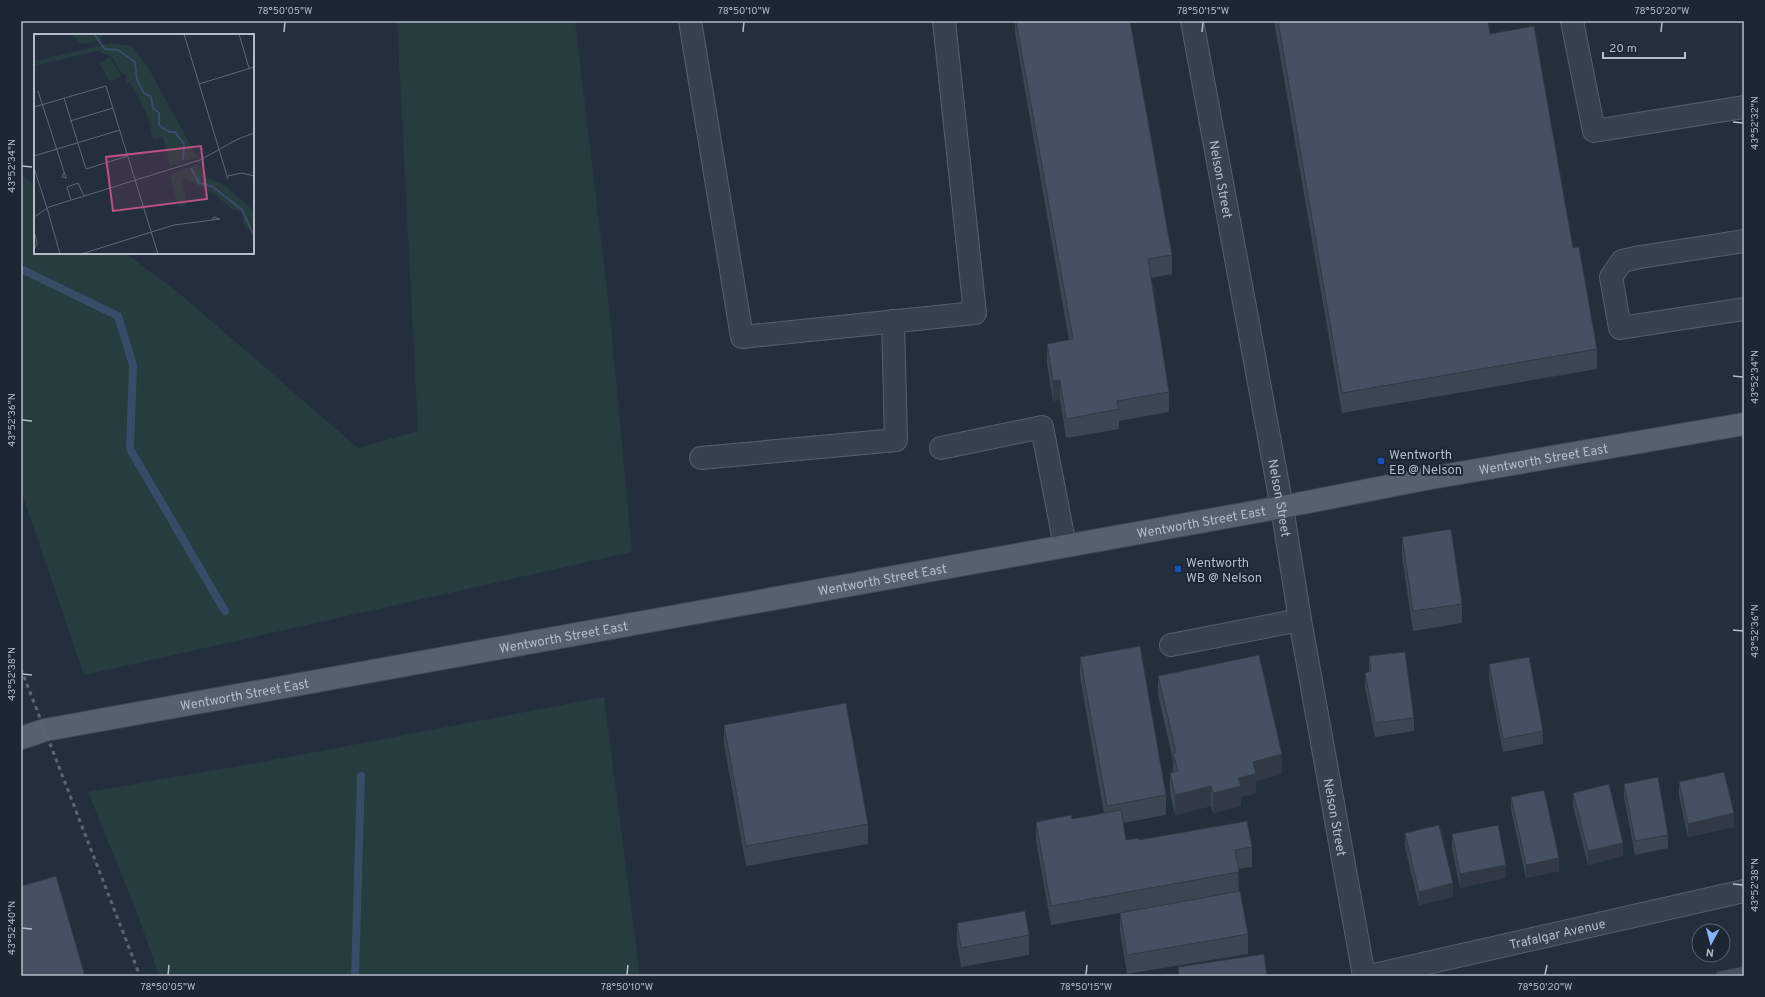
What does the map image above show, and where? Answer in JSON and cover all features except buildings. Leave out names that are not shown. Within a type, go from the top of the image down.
[{"type":"main road","name":"Wentworth Street East","points":[[21,738],[52,728],[1282,507],[1425,479],[1744,424]]},
{"type":"street","points":[[690,21],[742,337],[975,313],[944,21]]},
{"type":"street","name":"Nelson Street","points":[[1192,21],[1282,507],[1300,620],[1364,976]]},
{"type":"street","points":[[1572,21],[1594,130],[1744,107]]},
{"type":"street","points":[[1744,241],[1628,260],[1622,262],[1611,277],[1620,328],[1744,309]]},
{"type":"street","points":[[701,458],[896,440],[893,321]]},
{"type":"street","points":[[941,448],[1042,427],[1064,546]]},
{"type":"street","points":[[1171,645],[1300,620]]},
{"type":"street","name":"Trafalgar Avenue","points":[[1370,976],[1744,891]]},
{"type":"green space","points":[[397,21],[575,21],[610,315],[632,552],[84,675],[21,491],[21,175],[34,184],[34,254],[126,254],[179,293],[358,448],[418,431]]},
{"type":"green space","points":[[604,697],[640,976],[159,976],[139,918],[88,792],[268,761]]},
{"type":"waterway","points":[[21,269],[118,316],[133,365],[130,449],[225,611]]},
{"type":"waterway","points":[[355,976],[361,776]]},
{"type":"railway","points":[[21,669],[140,976]]},
{"type":"place","name":"Wentworth EB @ Nelson","points":[[1381,461]]},
{"type":"place","name":"Wentworth WB @ Nelson","points":[[1178,569]]}]
